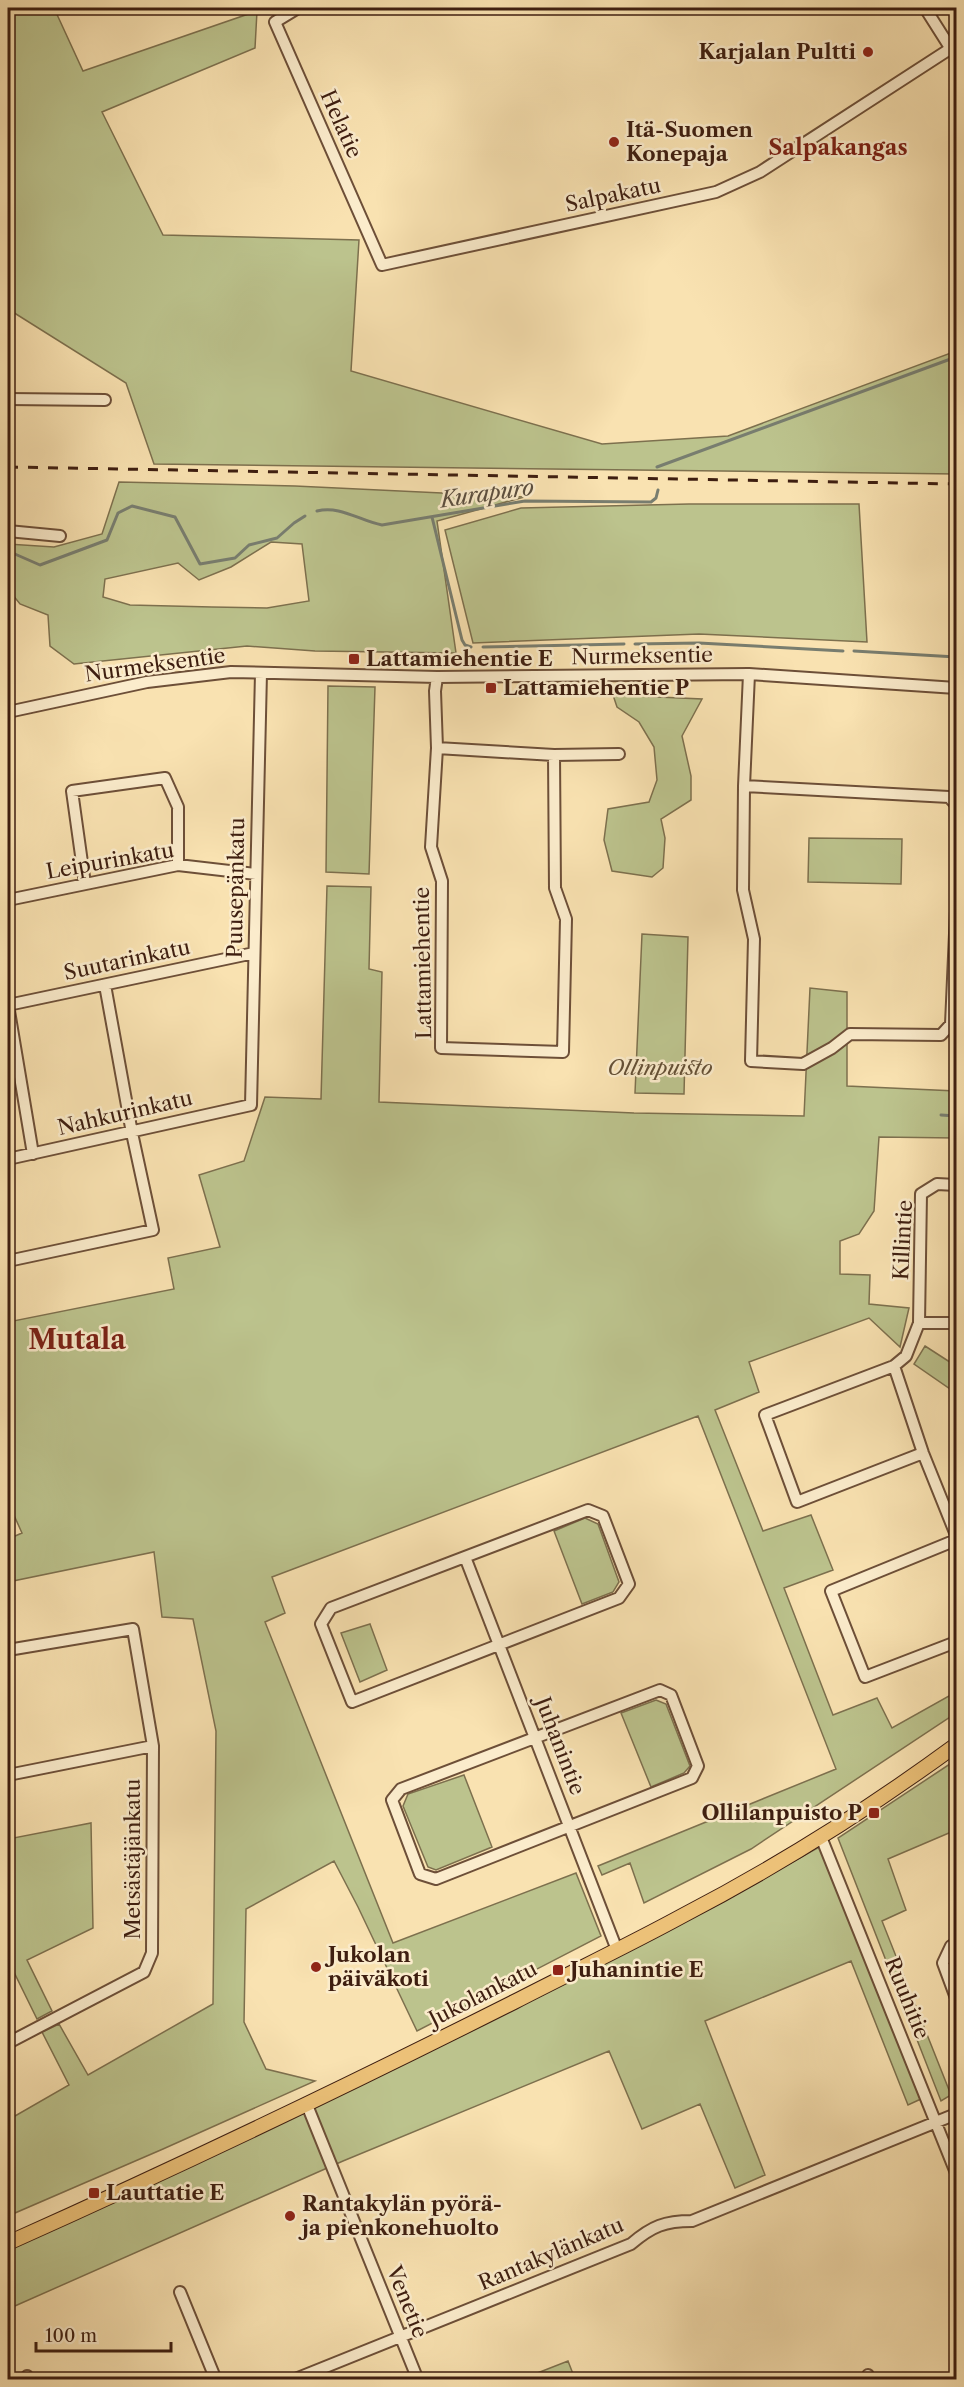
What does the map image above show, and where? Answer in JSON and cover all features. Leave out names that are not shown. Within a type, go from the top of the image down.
[{"type":"main road","name":"Jukolankatu","points":[[8,2243],[307,2105],[617,1950],[712,1900],[821,1837],[904,1784],[957,1745]]},
{"type":"street","name":"Helatie","points":[[298,8],[276,22],[382,265]]},
{"type":"street","points":[[925,8],[954,47]]},
{"type":"street","name":"Salpakatu","points":[[382,265],[716,192],[760,172],[954,47]]},
{"type":"street","points":[[8,399],[105,400]]},
{"type":"street","points":[[8,531],[60,536]]},
{"type":"street","name":"Nurmeksentie","points":[[8,711],[156,680],[231,672],[437,677],[748,674],[957,688]]},
{"type":"street","name":"Puusepänkatu","points":[[251,1105],[261,673]]},
{"type":"street","points":[[748,674],[743,890],[754,939],[751,1061],[803,1064],[832,1048],[850,1034],[941,1035],[951,1024],[957,911]]},
{"type":"street","name":"Lattamiehentie","points":[[437,677],[435,691],[437,748],[432,847],[442,881],[441,1048],[563,1052],[566,919],[555,888],[554,754]]},
{"type":"street","points":[[437,748],[554,754],[619,754]]},
{"type":"street","points":[[86,884],[72,791],[165,778],[178,807],[178,865]]},
{"type":"street","points":[[744,786],[949,797],[957,806]]},
{"type":"street","name":"Leipurinkatu","points":[[8,900],[178,865],[256,874]]},
{"type":"street","name":"Suutarinkatu","points":[[8,1005],[254,953]]},
{"type":"street","points":[[8,1261],[153,1230],[132,1133],[105,985]]},
{"type":"street","points":[[8,1005],[33,1154]]},
{"type":"street","name":"Nahkurinkatu","points":[[8,1159],[251,1105]]},
{"type":"street","name":"Killintie","points":[[919,1323],[921,1194],[937,1184],[957,1185]]},
{"type":"street","points":[[923,1453],[797,1502],[765,1415],[894,1366],[906,1356],[919,1323],[957,1323]]},
{"type":"street","points":[[894,1366],[923,1453],[957,1535]]},
{"type":"street","points":[[588,1510],[603,1516],[629,1584],[619,1598],[352,1702],[321,1624],[331,1608],[465,1557],[588,1510]]},
{"type":"street","points":[[957,1540],[831,1591],[865,1677],[957,1642]]},
{"type":"street","name":"Juhanintie","points":[[465,1557],[617,1950]]},
{"type":"street","name":"Metsästäjänkatu","points":[[8,1650],[133,1629],[153,1746],[152,1953],[144,1972],[8,2043]]},
{"type":"street","points":[[660,1690],[671,1695],[698,1766],[692,1778],[436,1879],[420,1874],[392,1800],[401,1789],[536,1737],[660,1690]]},
{"type":"street","points":[[8,1774],[153,1746]]},
{"type":"street","name":"Ruuhitie","points":[[821,1837],[957,2173]]},
{"type":"street","points":[[957,1944],[951,1946],[943,1963],[957,1998]]},
{"type":"street","name":"Venetie","points":[[307,2105],[418,2379]]},
{"type":"street","name":"Rantakylänkatu","points":[[293,2379],[631,2244],[646,2232],[669,2221],[692,2221],[957,2114]]},
{"type":"street","points":[[180,2292],[216,2379]]},
{"type":"green space","points":[[8,8],[54,8],[83,71],[257,11],[255,48],[102,112],[163,235],[359,240],[351,371],[602,444],[728,436],[956,351],[956,474],[154,464],[126,383],[8,309]]},
{"type":"green space","points":[[119,482],[295,486],[524,497],[437,521],[456,653],[315,651],[247,646],[74,664],[50,646],[48,615],[20,604],[8,589],[8,544],[54,547],[102,534]],"holes":[[[271,542],[302,544],[309,601],[267,608],[212,607],[130,605],[103,597],[105,579],[178,563],[199,580],[231,567]]]},
{"type":"green space","points":[[689,504],[859,504],[867,642],[699,634],[473,643],[445,530],[521,508]]},
{"type":"green space","points":[[328,686],[375,687],[369,874],[326,872]]},
{"type":"green space","points":[[613,695],[702,699],[682,736],[691,776],[691,800],[661,819],[665,838],[663,868],[652,877],[612,871],[604,840],[608,809],[649,802],[657,780],[654,747],[639,722],[617,707]]},
{"type":"green space","points":[[809,838],[902,839],[901,884],[808,882]]},
{"type":"green space","points":[[327,886],[371,887],[369,969],[382,972],[379,1102],[634,1113],[804,1116],[810,988],[847,992],[847,1086],[956,1091],[956,1138],[879,1137],[874,1211],[859,1234],[840,1241],[840,1274],[870,1275],[869,1304],[909,1308],[900,1347],[869,1318],[749,1362],[759,1392],[715,1410],[763,1531],[811,1515],[833,1570],[784,1588],[833,1715],[877,1698],[892,1728],[956,1692],[956,1713],[751,1849],[644,1903],[630,1863],[602,1875],[598,1866],[836,1769],[698,1416],[272,1577],[285,1613],[265,1622],[393,1943],[576,1873],[601,1936],[417,2031],[334,1861],[246,1909],[244,2022],[266,2069],[315,2081],[8,2216],[8,2120],[69,2085],[42,2032],[59,2024],[88,2075],[213,2004],[216,1731],[193,1619],[162,1617],[154,1552],[8,1582],[8,1539],[22,1533],[8,1502],[8,1322],[174,1289],[168,1258],[220,1247],[199,1175],[244,1161],[265,1097],[321,1099]]},
{"type":"green space","name":"Ollinpuisto","points":[[642,934],[688,937],[684,1094],[635,1093]]},
{"type":"green space","points":[[925,1346],[956,1366],[956,1393],[914,1364]]},
{"type":"green space","points":[[585,1518],[598,1524],[619,1582],[613,1592],[582,1604],[554,1531]]},
{"type":"green space","points":[[370,1624],[387,1670],[360,1682],[341,1633]]},
{"type":"green space","points":[[656,1700],[666,1704],[690,1766],[684,1773],[651,1787],[621,1713]]},
{"type":"green space","points":[[956,1760],[956,1830],[888,1859],[906,1910],[882,1921],[951,2095],[941,2101],[838,1838]]},
{"type":"green space","points":[[464,1775],[492,1847],[436,1870],[428,1867],[403,1806],[408,1794]]},
{"type":"green space","points":[[91,1823],[93,1928],[27,1960],[52,2011],[37,2019],[8,1960],[8,1839]]},
{"type":"green space","points":[[821,1846],[923,2098],[908,2105],[851,1961],[705,2021],[765,2175],[735,2188],[700,2104],[642,2129],[609,2051],[343,2161],[8,2309],[8,2247],[733,1895]]},
{"type":"green space","points":[[568,2361],[575,2379],[522,2379]]},
{"type":"waterway","points":[[657,467],[956,357]]},
{"type":"waterway","name":"Kurapuro","points":[[317,511],[334,510],[382,525],[525,501],[651,502],[656,498],[658,490]]},
{"type":"waterway","points":[[8,551],[40,565],[107,540],[118,513],[132,506],[175,517],[200,564],[235,558],[249,545],[277,538],[305,516]]},
{"type":"waterway","points":[[432,517],[462,640],[465,645],[471,647]]},
{"type":"waterway","points":[[635,644],[699,643],[843,651]]},
{"type":"waterway","points":[[483,647],[624,644]]},
{"type":"waterway","points":[[854,651],[956,657]]},
{"type":"waterway","points":[[941,1115],[956,1116]]},
{"type":"railway","points":[[8,467],[956,484]]},
{"type":"place","name":"Karjalan Pultti","points":[[868,52]]},
{"type":"place","name":"Itä-Suomen Konepaja","points":[[614,142]]},
{"type":"place","name":"Lattamiehentie E","points":[[354,659]]},
{"type":"place","name":"Lattamiehentie P","points":[[491,688]]},
{"type":"place","name":"Ollilanpuisto P","points":[[874,1813]]},
{"type":"place","name":"Jukolan päiväkoti","points":[[316,1967]]},
{"type":"place","name":"Juhanintie E","points":[[558,1970]]},
{"type":"place","name":"Lauttatie E","points":[[94,2193]]},
{"type":"place","name":"Rantakylän pyörä- ja pienkonehuolto","points":[[290,2216]]},
{"type":"district","name":"Salpakangas","points":[[838,147]]},
{"type":"district","name":"Mutala","points":[[77,1340]]}]
